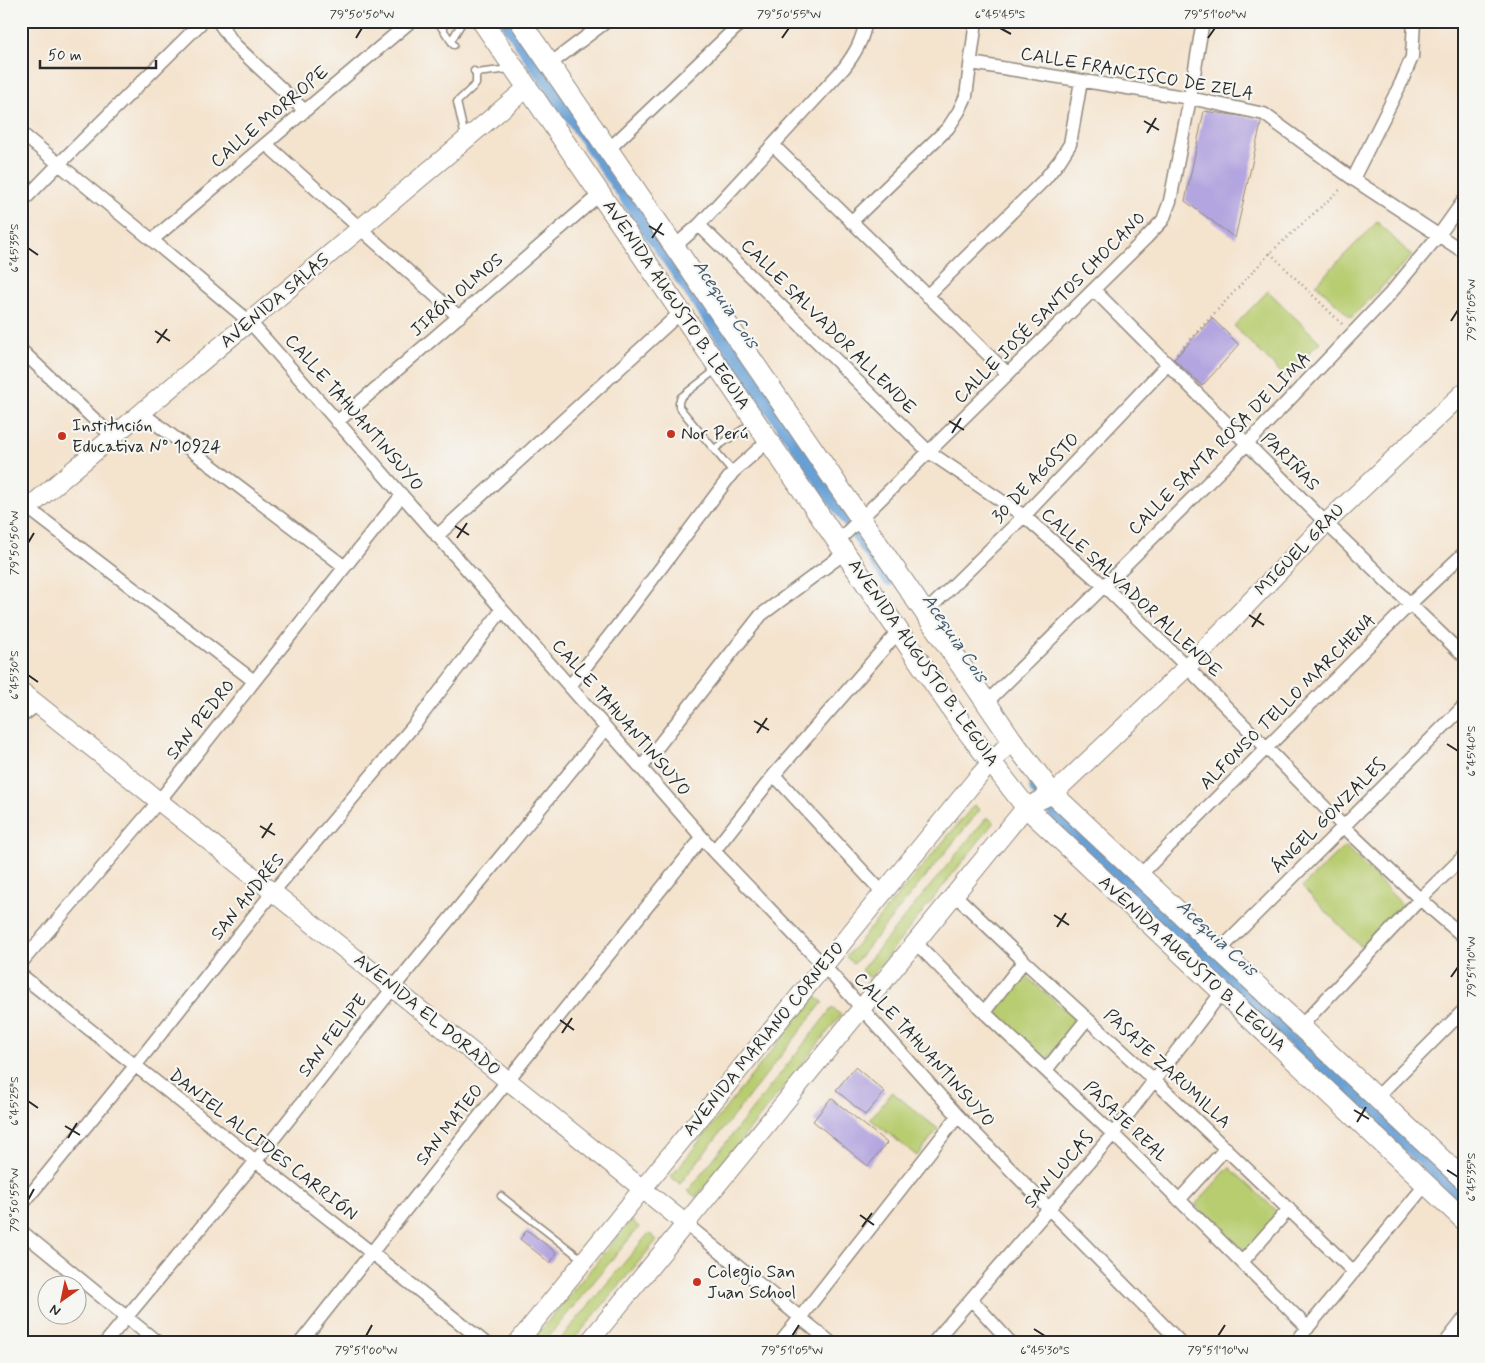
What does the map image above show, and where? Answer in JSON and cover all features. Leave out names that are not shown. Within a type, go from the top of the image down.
[{"type":"main road","name":"AVENIDA AUGUSTO B. LEGUIA","points":[[482,21],[900,630],[964,727],[1026,807],[1464,1220]]},
{"type":"main road","name":"AVENIDA AUGUSTO B. LEGUIA","points":[[520,21],[1012,740],[1052,794],[1376,1098],[1461,1172]]},
{"type":"street","points":[[21,203],[203,21]]},
{"type":"street","points":[[218,21],[234,44],[305,111]]},
{"type":"street","name":"CALLE MORROPE","points":[[152,240],[411,21]]},
{"type":"street","points":[[550,64],[607,21]]},
{"type":"street","points":[[608,150],[743,21]]},
{"type":"street","points":[[674,247],[699,225],[844,68],[857,51],[866,21]]},
{"type":"street","points":[[851,222],[948,128],[959,111],[966,96],[976,21]]},
{"type":"street","name":"CALLE JOSÉ SANTOS CHOCANO","points":[[841,545],[861,520],[1094,290],[1162,220],[1170,201],[1203,21]]},
{"type":"street","points":[[1353,178],[1401,83],[1412,57],[1414,21]]},
{"type":"street","name":"CALLE FRANCISCO DE ZELA","points":[[971,63],[1190,98],[1264,114],[1353,178],[1464,252]]},
{"type":"street","points":[[927,296],[1045,178],[1060,160],[1070,144],[1081,81]]},
{"type":"street","name":"AVENIDA SALAS","points":[[25,511],[527,88]]},
{"type":"street","name":"CALLE TAHUANTINSUYO","points":[[21,133],[250,322],[702,838],[824,966],[958,1116],[1180,1342]]},
{"type":"street","points":[[266,144],[458,317]]},
{"type":"street","points":[[773,145],[1008,374]]},
{"type":"street","name":"JIRÓN OLMOS","points":[[337,422],[600,194]]},
{"type":"street","name":"CALLE SANTA ROSA DE LIMA","points":[[987,702],[1247,444],[1352,334],[1389,295],[1439,235],[1464,200]]},
{"type":"street","name":"CALLE SALVADOR ALLENDE","points":[[699,225],[929,452],[1024,516],[1104,586],[1187,667],[1343,826],[1420,899],[1464,937]]},
{"type":"street","name":"PARIÑAS","points":[[1094,290],[1326,523],[1464,656]]},
{"type":"street","points":[[438,536],[681,312]]},
{"type":"street","points":[[21,350],[113,437]]},
{"type":"street","name":"30 DE AGOSTO","points":[[926,612],[1024,516],[1168,364]]},
{"type":"street","name":"MIGUEL GRAU","points":[[1052,794],[1187,667],[1326,523],[1464,392]]},
{"type":"street","points":[[142,413],[344,567]]},
{"type":"street","points":[[570,686],[733,472],[769,440]]},
{"type":"street","name":"SAN PEDRO","points":[[21,963],[159,801],[402,495]]},
{"type":"street","points":[[25,511],[254,681]]},
{"type":"street","points":[[641,768],[761,615],[841,545]]},
{"type":"street","name":"ALFONSO TELLO MARCHENA","points":[[1139,876],[1410,604],[1464,553]]},
{"type":"street","name":"SAN ANDRÉS","points":[[21,1206],[136,1066],[273,892],[415,724],[502,610]]},
{"type":"street","points":[[714,851],[774,775],[900,630]]},
{"type":"street","name":"AVENIDA EL DORADO","points":[[21,692],[508,1080],[830,1342]]},
{"type":"street","points":[[21,718],[38,704]]},
{"type":"street","name":"ÁNGEL GONZALES","points":[[1219,951],[1464,706]]},
{"type":"street","name":"SAN FELIPE","points":[[106,1342],[256,1162],[393,988],[606,728]]},
{"type":"street","name":"AVENIDA MARIANO CORNEJO","points":[[518,1342],[585,1262],[642,1188],[883,892],[991,762],[1012,740]]},
{"type":"street","points":[[774,775],[883,892]]},
{"type":"street","points":[[589,1342],[1026,807],[1052,794]]},
{"type":"street","name":"SAN MATEO","points":[[301,1342],[702,838]]},
{"type":"street","points":[[1300,1027],[1420,899],[1464,856]]},
{"type":"street","name":"PASAJE ZARUMILLA","points":[[954,894],[1226,1148],[1354,1272]]},
{"type":"street","name":"PASAJE REAL","points":[[915,942],[984,1012],[1114,1134],[1308,1328]]},
{"type":"street","points":[[984,1012],[1024,961]]},
{"type":"street","name":"DANIEL ALCIDES CARRIÓN","points":[[21,975],[484,1342]]},
{"type":"street","name":"SAN LUCAS","points":[[934,1342],[1114,1134],[1222,992]]},
{"type":"street","points":[[1376,1098],[1464,1010]]},
{"type":"street","points":[[1046,1070],[1087,1019]]},
{"type":"street","points":[[781,1342],[958,1116]]},
{"type":"street","points":[[1179,1200],[1226,1148]]},
{"type":"street","points":[[1296,1342],[1426,1184]]},
{"type":"street","points":[[1242,1262],[1289,1209]]},
{"type":"street","points":[[21,1231],[157,1342]]},
{"type":"street","points":[[971,1298],[1010,1342]]},
{"type":"street","points":[[1446,1342],[1464,1319]]},
{"type":"lane","points":[[437,21],[453,43],[463,21]]},
{"type":"lane","points":[[466,140],[457,102],[476,84],[474,72],[514,68]]},
{"type":"lane","points":[[719,368],[681,397],[678,402],[679,407],[733,472]]},
{"type":"lane","points":[[714,449],[756,420]]},
{"type":"lane","points":[[501,1196],[585,1262]]},
{"type":"path","points":[[1168,364],[1270,253],[1353,178]]},
{"type":"path","points":[[1270,253],[1352,334]]},
{"type":"green space","points":[[1377,222],[1412,256],[1351,318],[1316,284]]},
{"type":"green space","points":[[1268,291],[1320,342],[1285,377],[1234,326]]},
{"type":"green space","points":[[974,805],[980,810],[854,964],[846,957]]},
{"type":"green space","points":[[987,817],[994,822],[870,978],[861,970]]},
{"type":"green space","points":[[1345,846],[1403,905],[1361,947],[1302,887]]},
{"type":"green space","points":[[1027,977],[1078,1021],[1046,1061],[998,1015],[998,1008],[1022,978]]},
{"type":"green space","points":[[815,996],[823,1002],[680,1184],[671,1177]]},
{"type":"green space","points":[[832,1008],[841,1015],[696,1197],[688,1191]]},
{"type":"green space","points":[[892,1092],[938,1129],[917,1156],[870,1119]]},
{"type":"green space","points":[[1229,1167],[1280,1214],[1245,1252],[1195,1205]]},
{"type":"green space","points":[[631,1220],[639,1227],[544,1342],[531,1342]]},
{"type":"green space","points":[[649,1233],[657,1240],[572,1342],[558,1342]]},
{"type":"building","points":[[1204,111],[1262,119],[1235,238],[1185,201]]},
{"type":"building","points":[[1212,318],[1239,345],[1202,386],[1174,359]]},
{"type":"building","points":[[855,1067],[885,1092],[865,1115],[836,1090]]},
{"type":"building","points":[[831,1098],[887,1143],[868,1166],[813,1121]]},
{"type":"building","points":[[527,1230],[557,1253],[550,1263],[520,1239]]},
{"type":"waterway","name":"Acequia Cois","points":[[507,21],[889,578]]},
{"type":"waterway","name":"Acequia Cois","points":[[1037,788],[1064,823],[1464,1197]]},
{"type":"place","name":"Nor Perú","points":[[671,434]]},
{"type":"place","name":"Institución Educativa Nº 10924","points":[[62,436]]},
{"type":"place","name":"Colegio San Juan School","points":[[697,1282]]}]
